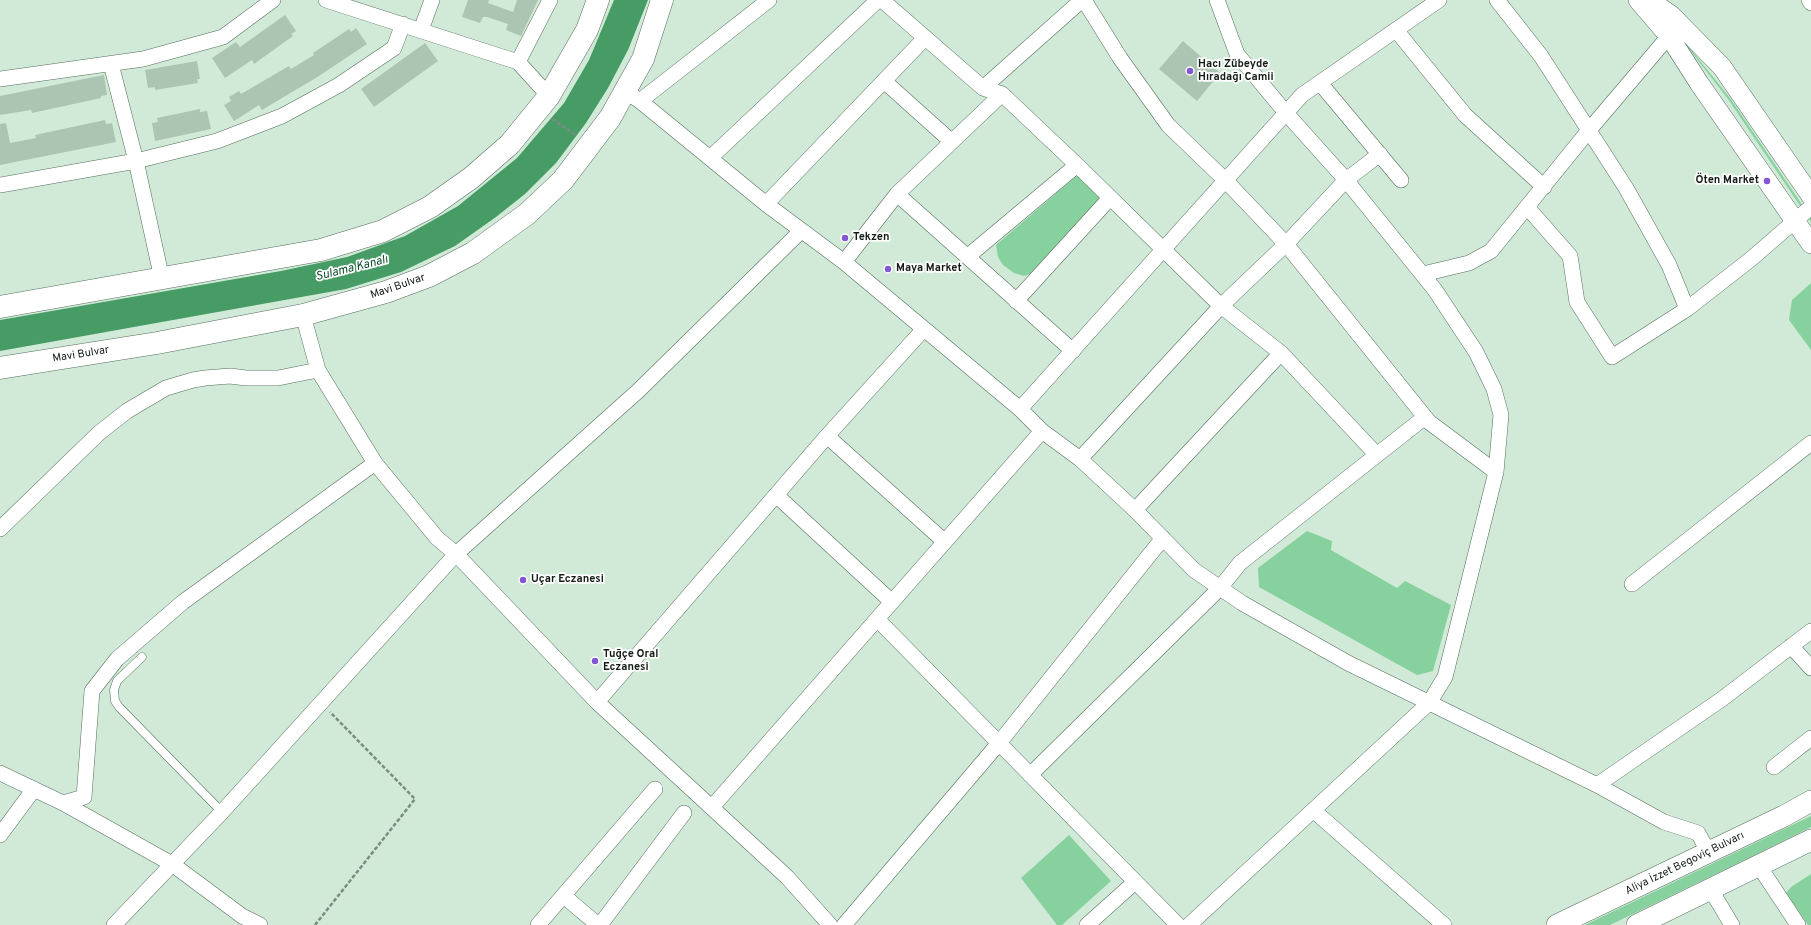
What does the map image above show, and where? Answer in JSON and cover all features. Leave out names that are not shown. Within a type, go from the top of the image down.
[{"type":"main road","points":[[0,307],[321,250],[383,231],[430,207],[471,178],[510,144],[549,96],[587,30],[598,0]]},
{"type":"main road","name":"Mavi Bulvar","points":[[0,368],[157,343],[303,315],[386,292],[429,276],[473,254],[527,214],[563,180],[610,118],[633,96],[662,0]]},
{"type":"main road","name":"Aliya İzzet Begoviç Bulvarı","points":[[1557,925],[1709,853],[1811,801]]},
{"type":"main road","points":[[1637,925],[1811,840]]},
{"type":"street","points":[[0,79],[143,59],[223,37],[273,0]]},
{"type":"street","points":[[326,0],[518,62],[549,96]]},
{"type":"street","points":[[421,30],[432,0]]},
{"type":"street","points":[[518,62],[550,0]]},
{"type":"street","points":[[769,0],[633,96],[766,204],[844,262],[923,330],[1020,409],[1042,431],[1080,459],[1135,510],[1194,570],[1242,603],[1348,663],[1598,785],[1664,822],[1698,833],[1709,853]]},
{"type":"street","points":[[710,158],[878,0]]},
{"type":"street","points":[[882,0],[983,88],[1002,94],[1163,248],[1221,306],[1281,354],[1376,454]]},
{"type":"street","points":[[983,88],[1083,0],[1120,58],[1168,125],[1225,180],[1286,244],[1429,422],[1496,472]]},
{"type":"street","points":[[1189,925],[1428,703],[1445,677],[1496,472],[1501,415],[1494,389],[1476,352],[1435,290],[1346,180],[1286,113],[1237,54],[1217,0]]},
{"type":"street","points":[[1020,409],[1302,95],[1439,0]]},
{"type":"street","points":[[1497,0],[1541,56],[1626,188],[1669,265],[1687,309]]},
{"type":"street","points":[[1638,0],[1669,36],[1699,83],[1811,244]]},
{"type":"street","points":[[1649,0],[1671,15],[1722,67],[1811,196]]},
{"type":"street","points":[[0,185],[136,161],[217,141],[282,116],[339,85],[394,48],[403,24]]},
{"type":"street","points":[[1396,30],[1465,116],[1544,187]]},
{"type":"street","points":[[1422,274],[1469,263],[1491,251],[1669,36]]},
{"type":"street","points":[[766,204],[925,38]]},
{"type":"street","points":[[111,64],[136,161],[162,279]]},
{"type":"street","points":[[884,81],[952,142]]},
{"type":"street","points":[[1320,82],[1401,180]]},
{"type":"street","points":[[844,262],[897,194],[1002,94]]},
{"type":"street","points":[[1080,459],[1221,306],[1286,244],[1346,180],[1380,154]]},
{"type":"street","points":[[967,257],[1077,165]]},
{"type":"street","points":[[897,194],[1073,351]]},
{"type":"street","points":[[1016,301],[1110,198]]},
{"type":"street","points":[[1528,207],[1570,256],[1577,302],[1612,357],[1687,309],[1751,259],[1811,207]]},
{"type":"street","points":[[114,925],[222,812],[456,554],[638,391],[801,231]]},
{"type":"street","points":[[303,315],[318,370],[375,462],[437,538],[456,554],[597,702],[787,877],[830,925]]},
{"type":"street","points":[[597,702],[827,436],[923,330]]},
{"type":"street","points":[[1135,510],[1281,354]]},
{"type":"street","points":[[0,529],[99,433],[127,411],[166,388],[205,378],[230,376],[278,378],[318,370]]},
{"type":"street","points":[[1030,775],[1220,588],[1240,563],[1425,416]]},
{"type":"street","points":[[712,807],[1042,431]]},
{"type":"street","points":[[827,436],[945,542]]},
{"type":"street","points":[[1632,584],[1811,443]]},
{"type":"street","points":[[63,803],[84,797],[92,691],[117,659],[183,602],[375,462]]},
{"type":"street","points":[[776,495],[892,602]]},
{"type":"street","points":[[844,925],[999,743],[1163,538]]},
{"type":"street","points":[[877,619],[1178,925]]},
{"type":"street","points":[[1598,785],[1722,699],[1811,631]]},
{"type":"street","points":[[1791,646],[1811,668]]},
{"type":"street","points":[[1774,767],[1811,738]]},
{"type":"street","points":[[0,772],[63,803],[172,864],[242,916],[260,925]]},
{"type":"street","points":[[0,835],[34,789]]},
{"type":"street","points":[[538,925],[655,789]]},
{"type":"street","points":[[1313,810],[1444,925]]},
{"type":"street","points":[[564,896],[599,925],[684,813]]},
{"type":"street","points":[[1759,866],[1798,925]]},
{"type":"street","points":[[1087,925],[1135,882]]},
{"type":"street","points":[[1711,890],[1732,925]]},
{"type":"lane","points":[[142,657],[117,681],[114,690],[115,701],[119,707],[222,812]]},
{"type":"path","points":[[551,118],[577,136]]},
{"type":"path","points":[[315,925],[415,799],[321,703]]},
{"type":"shaded area","points":[[1651,0],[1730,98],[1811,218],[1811,222],[1728,99]]},
{"type":"shaded area","points":[[1081,172],[1107,195],[1030,274],[1024,276],[1014,273],[1003,265],[998,257],[996,245]]},
{"type":"shaded area","points":[[1811,283],[1811,350],[1789,320],[1792,300]]},
{"type":"shaded area","points":[[1307,531],[1332,541],[1331,550],[1397,588],[1405,581],[1451,605],[1433,671],[1417,675],[1259,587],[1258,568]]},
{"type":"shaded area","points":[[1811,816],[1811,827],[1610,925],[1585,925]]},
{"type":"shaded area","points":[[1069,835],[1111,881],[1062,925],[1057,925],[1021,878]]},
{"type":"shaded area","points":[[1811,874],[1811,925],[1808,925],[1786,893],[1791,887]]},
{"type":"water","name":"Sulama Kanalı","points":[[614,0],[648,0],[628,50],[608,88],[586,123],[556,163],[525,194],[455,246],[401,272],[346,289],[0,351],[0,320],[281,271],[347,257],[405,236],[458,206],[517,158],[564,103],[589,60]]},
{"type":"building","points":[[468,0],[489,0],[488,3],[513,12],[517,0],[538,0],[521,36],[506,30],[508,24],[487,17],[483,17],[480,23],[462,17]]},
{"type":"building","points":[[285,15],[296,31],[291,34],[293,36],[254,64],[252,60],[225,78],[212,58],[236,42],[240,47]]},
{"type":"building","points":[[356,28],[367,44],[319,76],[262,110],[259,105],[234,121],[224,105],[231,101],[229,97],[239,91],[241,94],[289,66],[291,69],[314,55],[313,53],[349,29],[351,32]]},
{"type":"building","name":"Hacı Zübeyde Hıradağı Camii","points":[[1183,41],[1220,73],[1197,101],[1159,69]]},
{"type":"building","points":[[425,43],[438,61],[374,107],[361,89]]},
{"type":"building","points":[[197,61],[200,79],[197,79],[198,83],[155,90],[155,87],[148,88],[145,70]]},
{"type":"building","points":[[104,75],[107,95],[101,96],[101,98],[32,113],[31,110],[0,115],[0,96]]},
{"type":"building","points":[[200,109],[200,112],[207,111],[211,129],[155,141],[152,123],[158,122],[157,118]]},
{"type":"building","points":[[105,120],[106,124],[112,123],[116,142],[0,165],[0,124],[6,123],[10,143],[36,138],[35,135]]},
{"type":"place","name":"Hacı Zübeyde Hıradağı Camii","points":[[1190,71]]},
{"type":"place","name":"Öten Market","points":[[1767,181]]},
{"type":"place","name":"Tekzen","points":[[845,238]]},
{"type":"place","name":"Maya Market","points":[[888,269]]},
{"type":"place","name":"Uçar Eczanesi","points":[[523,580]]},
{"type":"place","name":"Tuğçe Oral Eczanesi","points":[[595,661]]}]
